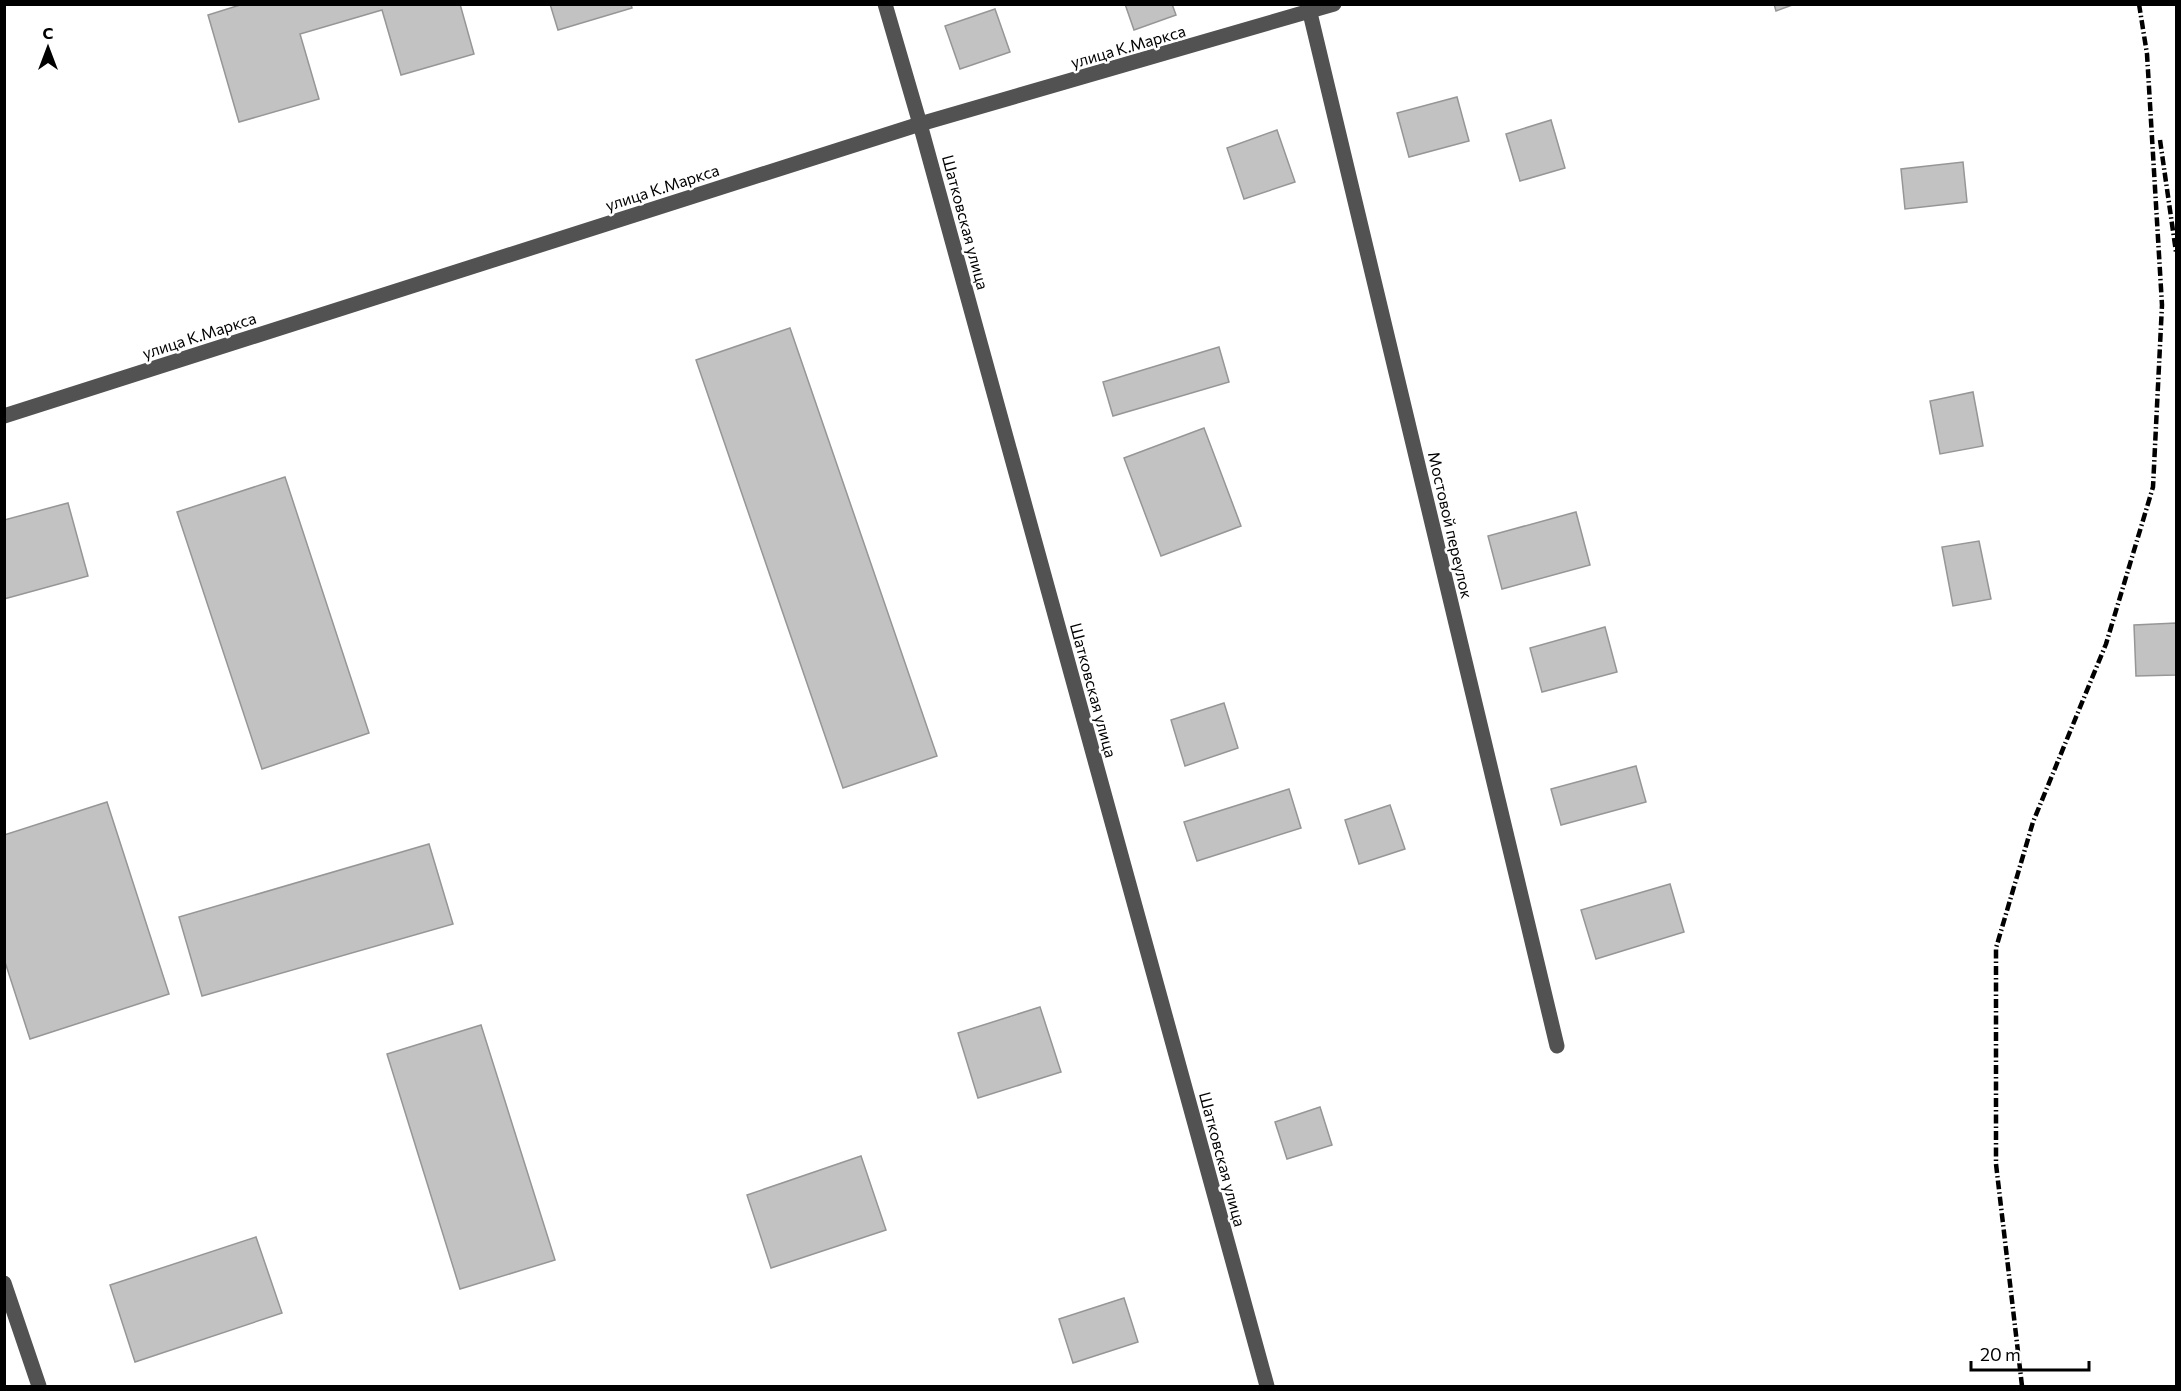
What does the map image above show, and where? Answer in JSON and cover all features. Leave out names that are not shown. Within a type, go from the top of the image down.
[{"type":"street","name":"Шатковская улица","points":[[885,4],[920,124],[1266,1386]]},
{"type":"street","name":"улица К.Маркса","points":[[4,416],[920,124],[1310,13],[1334,4]]},
{"type":"street","name":"Мостовой переулок","points":[[1310,13],[1557,1046]]},
{"type":"street","points":[[4,1283],[39,1386]]},
{"type":"building","points":[[243,4],[460,4],[474,54],[401,75],[382,10],[300,34],[319,99],[239,122],[208,15]]},
{"type":"building","points":[[550,4],[631,4],[632,8],[558,30]]},
{"type":"building","points":[[1125,4],[1172,4],[1176,15],[1134,30]]},
{"type":"building","points":[[1774,4],[1795,4],[1776,11]]},
{"type":"building","points":[[995,9],[1010,52],[960,69],[945,26]]},
{"type":"building","points":[[1457,97],[1469,141],[1409,157],[1397,113]]},
{"type":"building","points":[[1551,120],[1565,168],[1520,181],[1506,134]]},
{"type":"building","points":[[1277,130],[1295,182],[1244,199],[1227,148]]},
{"type":"building","points":[[1963,162],[1967,202],[1905,209],[1901,169]]},
{"type":"building","points":[[790,328],[937,756],[843,788],[696,360]]},
{"type":"building","points":[[1219,347],[1229,382],[1113,416],[1103,382]]},
{"type":"building","points":[[1973,392],[1983,446],[1940,454],[1930,401]]},
{"type":"building","points":[[1204,428],[1241,526],[1161,556],[1124,458]]},
{"type":"building","points":[[285,477],[369,733],[262,769],[177,512]]},
{"type":"building","points":[[68,503],[88,576],[4,599],[4,520]]},
{"type":"building","points":[[1576,512],[1590,565],[1502,589],[1488,536]]},
{"type":"building","points":[[1979,541],[1991,599],[1953,606],[1942,547]]},
{"type":"building","points":[[2176,623],[2176,675],[2136,676],[2134,625]]},
{"type":"building","points":[[1605,627],[1617,672],[1542,692],[1530,648]]},
{"type":"building","points":[[1224,703],[1238,748],[1185,766],[1171,720]]},
{"type":"building","points":[[1636,766],[1646,802],[1561,825],[1551,789]]},
{"type":"building","points":[[1289,789],[1301,828],[1197,861],[1184,822]]},
{"type":"building","points":[[107,802],[169,994],[30,1039],[4,959],[4,835]]},
{"type":"building","points":[[1390,805],[1405,849],[1359,864],[1345,820]]},
{"type":"building","points":[[429,844],[453,924],[202,996],[179,917]]},
{"type":"building","points":[[1670,884],[1684,932],[1596,959],[1581,910]]},
{"type":"building","points":[[1040,1007],[1061,1072],[978,1098],[958,1033]]},
{"type":"building","points":[[481,1025],[555,1260],[460,1289],[387,1054]]},
{"type":"building","points":[[1320,1107],[1332,1145],[1287,1159],[1275,1122]]},
{"type":"building","points":[[861,1156],[886,1230],[771,1268],[747,1195]]},
{"type":"building","points":[[256,1237],[282,1313],[135,1362],[110,1285]]},
{"type":"building","points":[[1124,1298],[1138,1342],[1073,1363],[1059,1319]]},
{"type":"railway","points":[[2022,1386],[1996,1164],[1996,948],[2033,822],[2106,644],[2153,487],[2162,305],[2147,54],[2139,4]]},
{"type":"railway","points":[[2160,140],[2176,252]]}]
